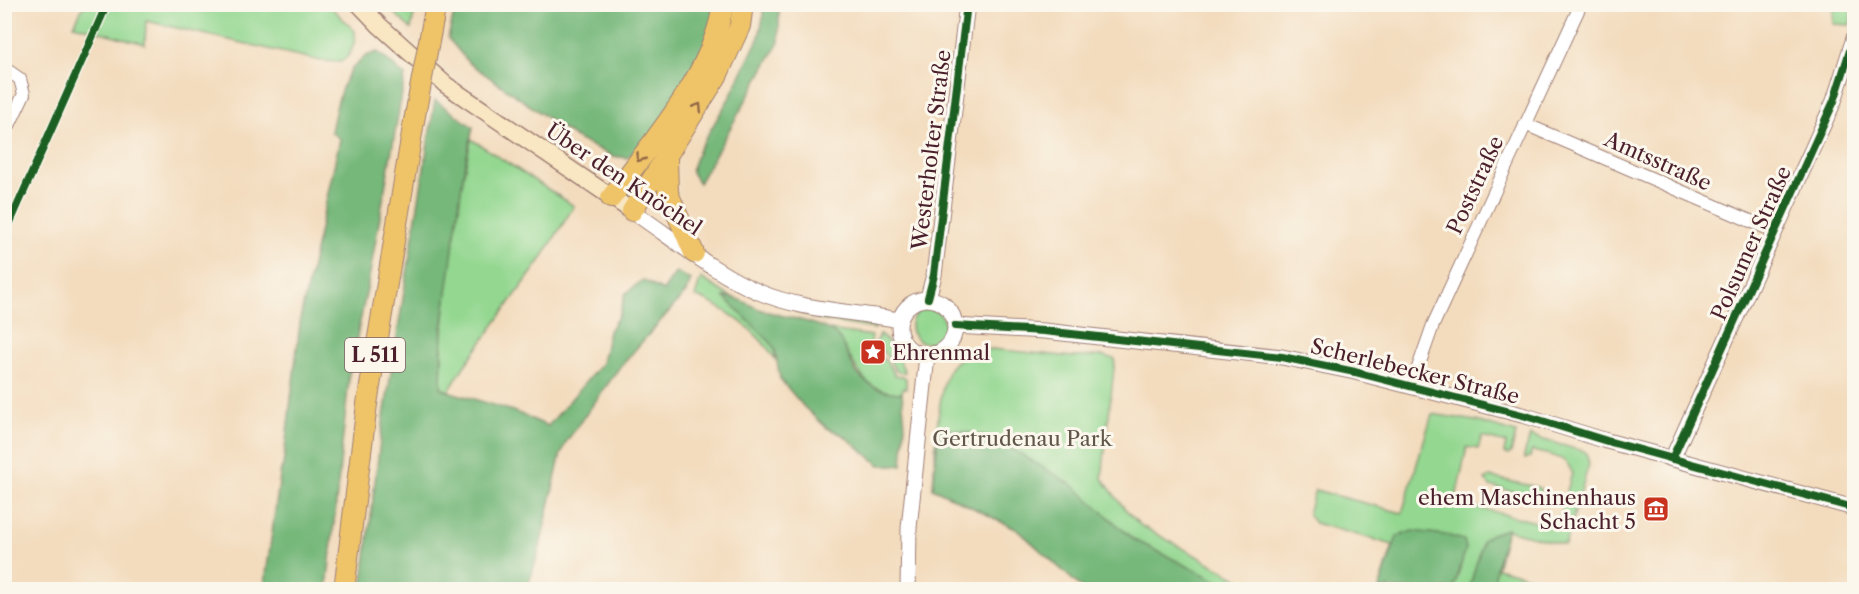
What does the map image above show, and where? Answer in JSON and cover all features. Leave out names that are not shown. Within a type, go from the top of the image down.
[{"type":"main road","name":"Über den Knöchel","points":[[359,4],[386,32],[446,85],[632,211]]},
{"type":"main road","points":[[611,198],[699,73],[712,48],[721,21],[723,4]]},
{"type":"main road","points":[[632,211],[731,50],[740,26],[743,4]]},
{"type":"main road","name":"L 511","points":[[344,590],[367,404],[434,12]]},
{"type":"main road","points":[[667,157],[668,194],[694,253]]},
{"type":"street","name":"Westerholter Straße","points":[[928,298],[934,275],[967,4]]},
{"type":"street","name":"Poststraße","points":[[1413,386],[1433,326],[1581,4]]},
{"type":"street","name":"Polsumer Straße","points":[[1672,459],[1834,101],[1854,38]]},
{"type":"street","points":[[4,68],[21,79],[24,94],[4,136]]},
{"type":"street","name":"Amtsstraße","points":[[1525,124],[1776,232]]},
{"type":"street","name":"Über den Knöchel","points":[[632,211],[731,278],[760,293],[814,307],[899,320]]},
{"type":"street","points":[[928,298],[944,304],[950,310],[955,326],[950,343],[944,349],[927,356],[908,348],[898,330],[899,320],[907,306],[928,298]]},
{"type":"street","name":"Scherlebecker Straße","points":[[955,326],[1044,331],[1282,357],[1413,386],[1854,508]]},
{"type":"street","points":[[908,590],[909,528],[927,356]]},
{"type":"green space","points":[[328,4],[355,31],[352,49],[340,62],[321,61],[146,21],[145,44],[74,25],[84,5]]},
{"type":"green space","points":[[386,5],[416,5],[411,29]]},
{"type":"green space","points":[[456,5],[716,5],[710,39],[652,134],[627,158],[613,156],[579,140],[469,63],[448,38]]},
{"type":"green space","points":[[763,5],[779,5],[779,42],[699,183],[691,171],[699,149],[730,97],[759,37]]},
{"type":"green space","points":[[1834,5],[1853,5],[1850,25],[1833,24]]},
{"type":"green space","points":[[378,52],[405,76],[368,284],[348,379],[327,589],[264,589],[283,466],[301,315],[340,139],[331,132],[333,121],[339,96],[349,73],[366,56]]},
{"type":"green space","points":[[435,100],[473,127],[464,170],[442,329],[441,389],[513,411],[548,426],[602,363],[609,331],[620,314],[625,294],[643,280],[663,291],[676,272],[691,280],[686,292],[620,367],[566,442],[560,457],[540,547],[527,589],[362,589],[380,441]]},
{"type":"green space","points":[[471,139],[574,206],[540,261],[449,391],[441,388],[446,295],[454,232]]},
{"type":"green space","points":[[701,278],[731,297],[725,297],[770,341],[775,350],[775,359],[768,348],[740,321],[695,296]]},
{"type":"green space","points":[[724,297],[738,299],[767,312],[811,323],[830,331],[840,340],[861,378],[878,388],[902,393],[905,426],[902,465],[880,465],[843,435],[827,428],[804,407],[780,379],[775,350],[770,342]]},
{"type":"green space","points":[[928,309],[940,314],[945,326],[940,338],[928,343],[916,338],[911,326],[916,314]]},
{"type":"green space","points":[[795,311],[875,325],[875,329],[820,320]]},
{"type":"green space","points":[[829,330],[872,336],[870,348],[886,361],[895,375],[906,378],[906,388],[903,388],[902,393],[886,392],[865,380],[846,350]]},
{"type":"green space","points":[[880,334],[893,347],[905,372],[896,371],[887,356],[875,345]]},
{"type":"green space","name":"Gertrudenau Park","points":[[992,349],[1074,357],[1103,356],[1115,359],[1102,478],[1140,525],[1257,589],[1083,589],[1018,530],[933,488],[939,411],[948,372],[956,361],[967,354]]},
{"type":"green space","points":[[1432,414],[1476,421],[1516,433],[1511,453],[1508,455],[1504,453],[1506,443],[1482,437],[1478,449],[1467,447],[1455,502],[1544,524],[1554,523],[1560,517],[1572,473],[1566,463],[1550,455],[1532,451],[1530,457],[1525,459],[1530,436],[1586,452],[1589,464],[1565,545],[1507,530],[1497,568],[1538,579],[1535,589],[1379,589],[1393,545],[1315,523],[1308,514],[1315,490],[1402,513]]},
{"type":"green space","points":[[939,427],[987,436],[1009,447],[1074,486],[1133,539],[1233,589],[1083,589],[1018,530],[933,488]]},
{"type":"green space","points":[[1490,477],[1537,487],[1541,489],[1541,496],[1538,498],[1490,486],[1485,480]]},
{"type":"green space","points":[[1507,529],[1496,568],[1494,589],[1469,589],[1483,540],[1491,534]]},
{"type":"green space","points":[[1413,531],[1464,540],[1466,548],[1454,589],[1379,589],[1397,536]]},
{"type":"cycle path","points":[[4,236],[107,4]]},
{"type":"cycle path","points":[[928,298],[934,275],[967,4]]},
{"type":"cycle path","points":[[1672,459],[1834,101],[1854,38]]},
{"type":"cycle path","points":[[955,326],[1044,331],[1282,357],[1355,372],[1526,416],[1607,441],[1854,508]]},
{"type":"place","name":"Ehrenmal","points":[[873,352]]},
{"type":"place","name":"ehem Maschinenhaus Schacht 5","points":[[1656,509]]}]
